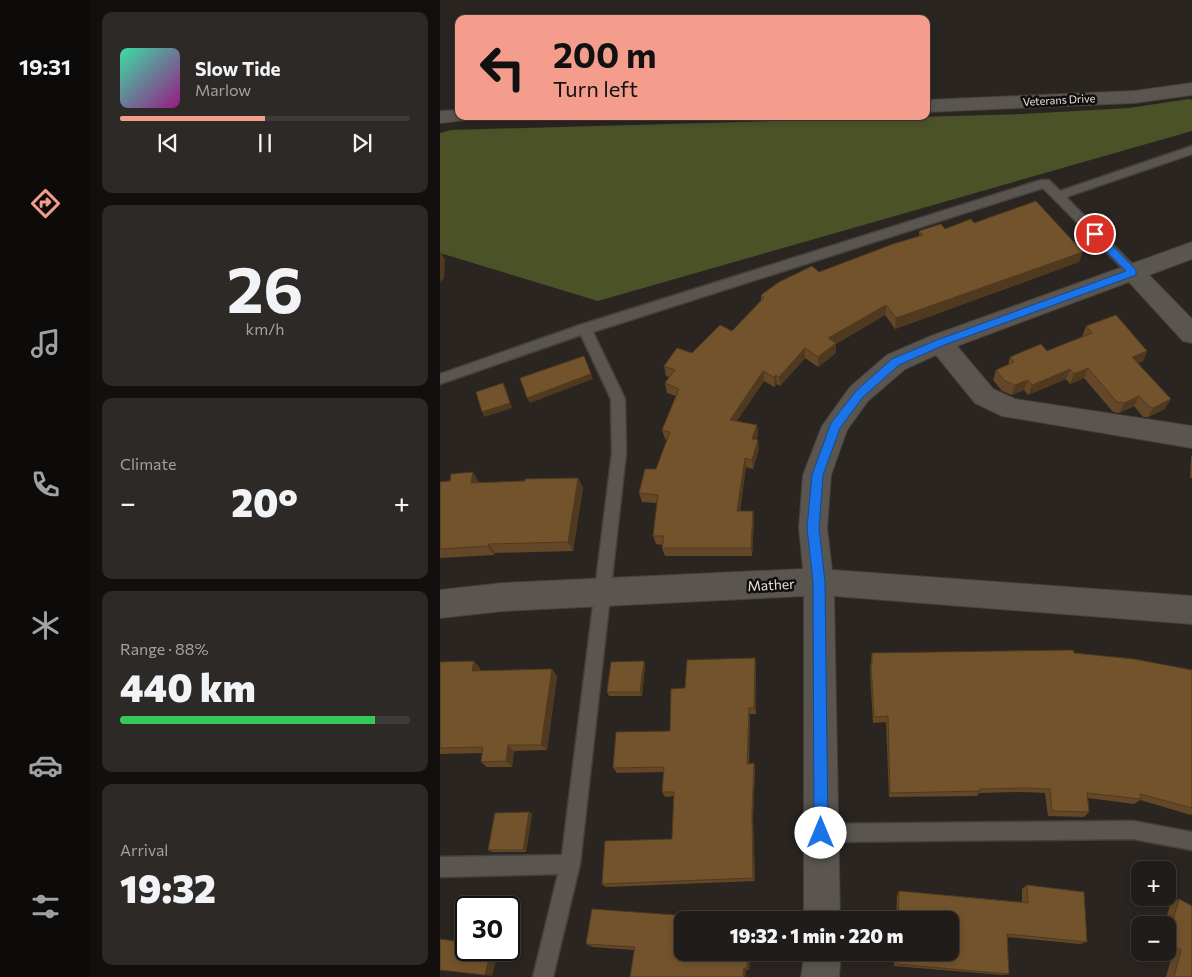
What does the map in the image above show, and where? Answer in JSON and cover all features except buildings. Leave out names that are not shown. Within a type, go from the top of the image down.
[{"type":"street","name":"Veterans Drive","points":[[930,106],[1134,97],[1192,89]]},
{"type":"street","points":[[440,117],[455,116]]},
{"type":"street","points":[[822,911],[819,582],[813,528],[817,475],[835,426],[859,394],[896,362],[940,343],[1192,250]]},
{"type":"street","points":[[1133,272],[1192,334]]},
{"type":"street","points":[[940,343],[984,396],[1011,409],[1192,437]]},
{"type":"street","name":"Mather","points":[[440,604],[503,597],[819,582],[1192,610]]},
{"type":"street","points":[[820,977],[821,961]]},
{"type":"lane","points":[[1058,196],[1192,150]]},
{"type":"lane","points":[[440,380],[585,329],[1045,183],[1133,272]]},
{"type":"lane","points":[[543,977],[570,864],[619,453],[618,399],[585,329]]},
{"type":"lane","points":[[821,833],[1133,830],[1192,841]]},
{"type":"lane","points":[[440,867],[570,864]]},
{"type":"green space","points":[[1192,100],[1192,131],[598,301],[440,253],[440,133],[451,130],[808,120],[930,120],[930,117],[1129,108]]},
{"type":"route","points":[[821,833],[819,582],[813,528],[817,475],[835,426],[859,394],[896,362],[940,343],[1133,272],[1095,234]]}]
